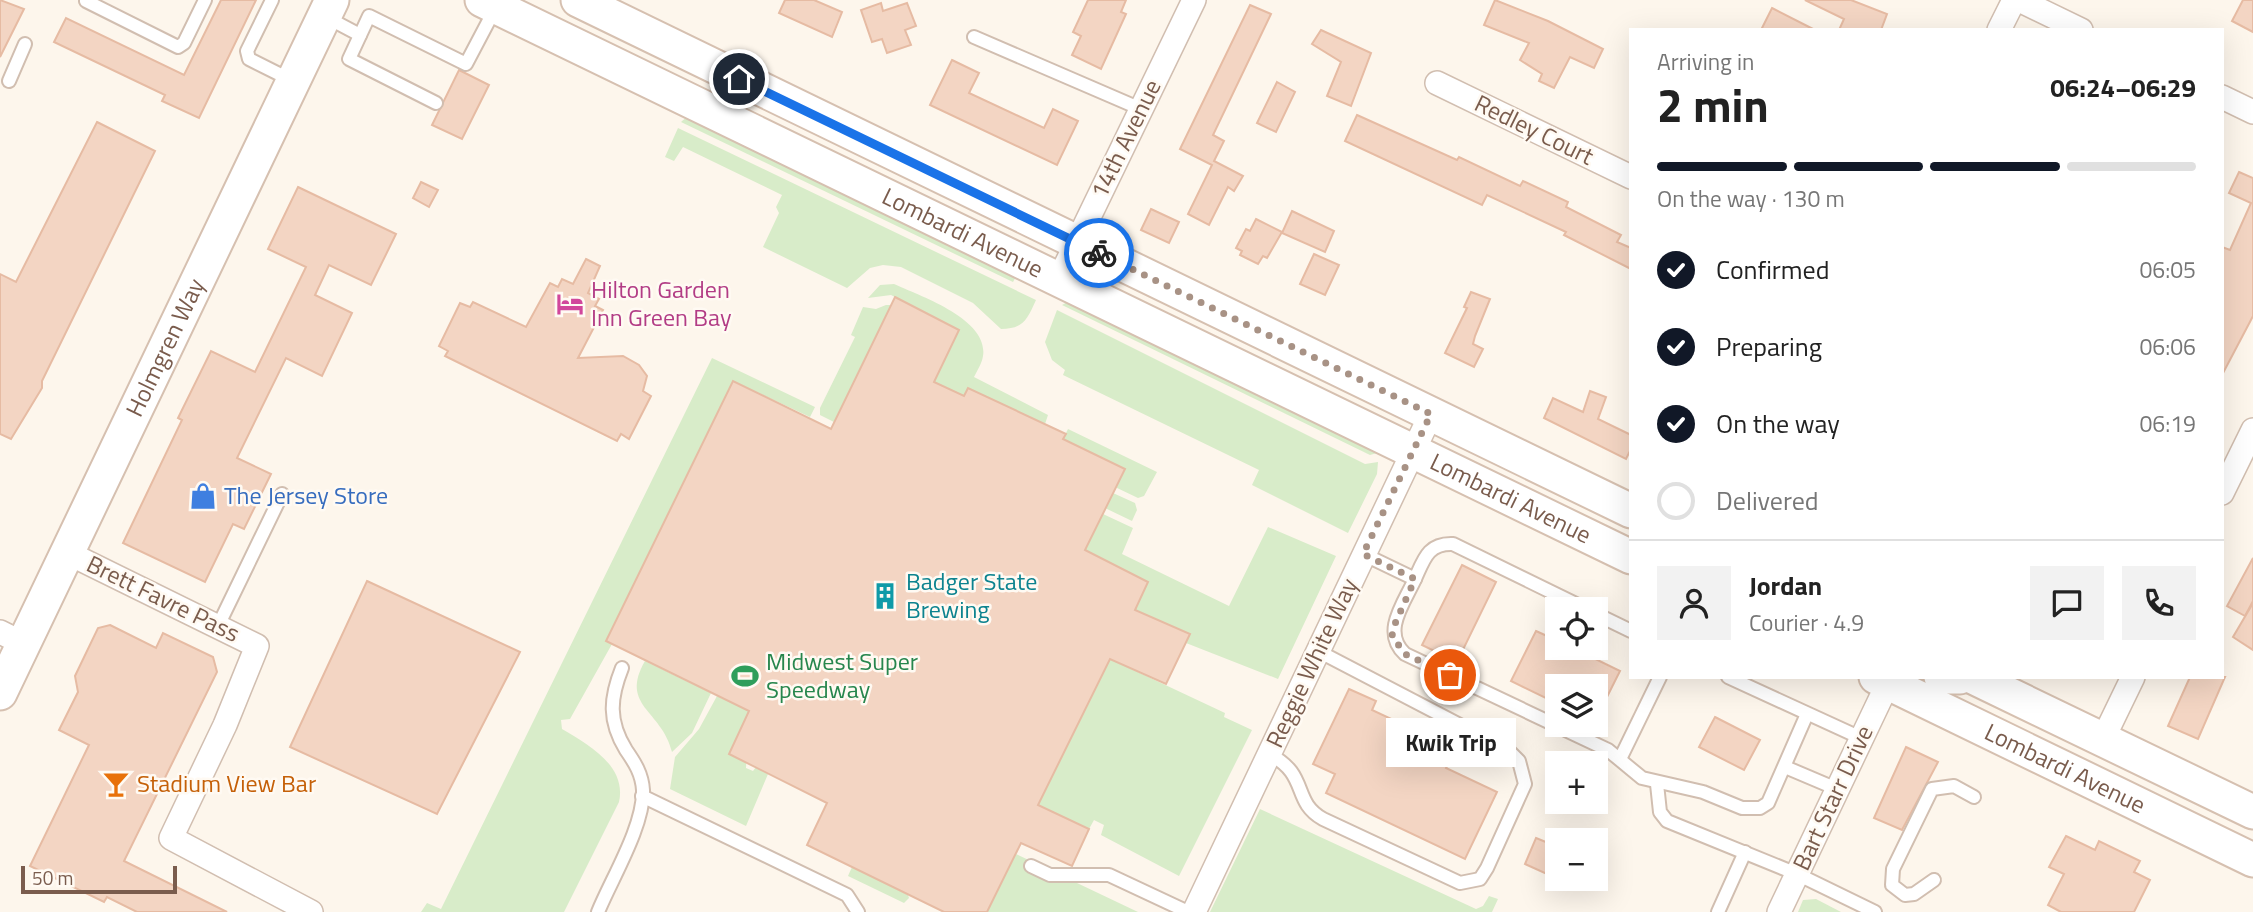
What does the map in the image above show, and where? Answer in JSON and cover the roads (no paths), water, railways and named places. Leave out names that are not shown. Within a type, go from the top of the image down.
[{"type":"main road","name":"Lombardi Avenue","points":[[578,0],[1629,510]]},
{"type":"main road","name":"Lombardi Avenue","points":[[489,3],[1629,556]]},
{"type":"main road","name":"Holmgren Way","points":[[0,693],[12,638],[68,553],[329,4]]},
{"type":"main road","name":"Lombardi Avenue","points":[[1885,679],[2253,860]]},
{"type":"main road","name":"Lombardi Avenue","points":[[1977,679],[2253,811]]},
{"type":"street","name":"14th Avenue","points":[[1059,279],[1194,0]]},
{"type":"street","points":[[2000,28],[2014,0]]},
{"type":"street","points":[[2019,0],[2077,28]]},
{"type":"street","name":"Redley Court","points":[[1437,83],[1629,176]]},
{"type":"street","points":[[2224,98],[2253,112]]},
{"type":"street","name":"Reggie White Way","points":[[1194,912],[1431,414]]},
{"type":"street","points":[[2224,489],[2253,430]]},
{"type":"street","name":"Brett Favre Pass","points":[[68,553],[257,646],[225,725],[171,838],[311,912]]},
{"type":"street","name":"Bart Starr Drive","points":[[1779,912],[1838,789],[1885,679]]},
{"type":"street","points":[[2104,739],[2132,679]]},
{"type":"lane","points":[[86,1],[177,47],[184,43],[205,0]]},
{"type":"lane","points":[[272,0],[247,51],[248,58],[293,81]]},
{"type":"lane","points":[[436,103],[349,59],[369,16],[466,64],[489,3]]},
{"type":"lane","points":[[329,4],[360,35]]},
{"type":"lane","points":[[974,37],[1140,109]]},
{"type":"lane","points":[[9,81],[25,44]]},
{"type":"lane","points":[[218,626],[282,494]]},
{"type":"lane","points":[[1561,597],[1453,544],[1439,544],[1429,550],[1394,626],[1392,636],[1396,646],[1405,654],[1608,750],[1642,778],[1657,784],[1703,792],[1751,810],[1768,803],[1807,714]]},
{"type":"lane","points":[[1363,554],[1415,579]]},
{"type":"lane","points":[[1608,620],[1629,630]]},
{"type":"lane","points":[[1269,754],[1292,769],[1299,781],[1306,806],[1323,819],[1460,883],[1480,879],[1487,867],[1525,784],[1524,771],[1519,761],[1508,750],[1318,651]]},
{"type":"lane","points":[[598,912],[637,821],[642,796],[641,775],[617,734],[612,718],[611,702],[622,668]]},
{"type":"lane","points":[[1620,759],[1659,679]]},
{"type":"lane","points":[[1732,679],[1861,738]]},
{"type":"lane","points":[[1785,767],[1838,789]]},
{"type":"lane","points":[[1657,784],[1660,812],[1667,821],[1797,874],[1875,912]]},
{"type":"lane","points":[[1934,880],[1914,894],[1905,895],[1892,884],[1893,869],[1932,789],[1954,786],[1974,797]]},
{"type":"lane","points":[[642,796],[847,895],[858,912]]},
{"type":"lane","points":[[1718,912],[1745,852]]},
{"type":"lane","points":[[1031,866],[1050,875],[1109,875],[1188,912]]},
{"type":"place","name":"Hilton Garden Inn Green Bay","points":[[570,304]]},
{"type":"place","name":"The Jersey Store","points":[[203,496]]},
{"type":"place","name":"Badger State Brewing","points":[[885,596]]},
{"type":"place","name":"Kwik Trip","points":[[1450,675]]},
{"type":"place","name":"Midwest Super Speedway","points":[[745,676]]},
{"type":"place","name":"Stadium View Bar","points":[[116,784]]}]
